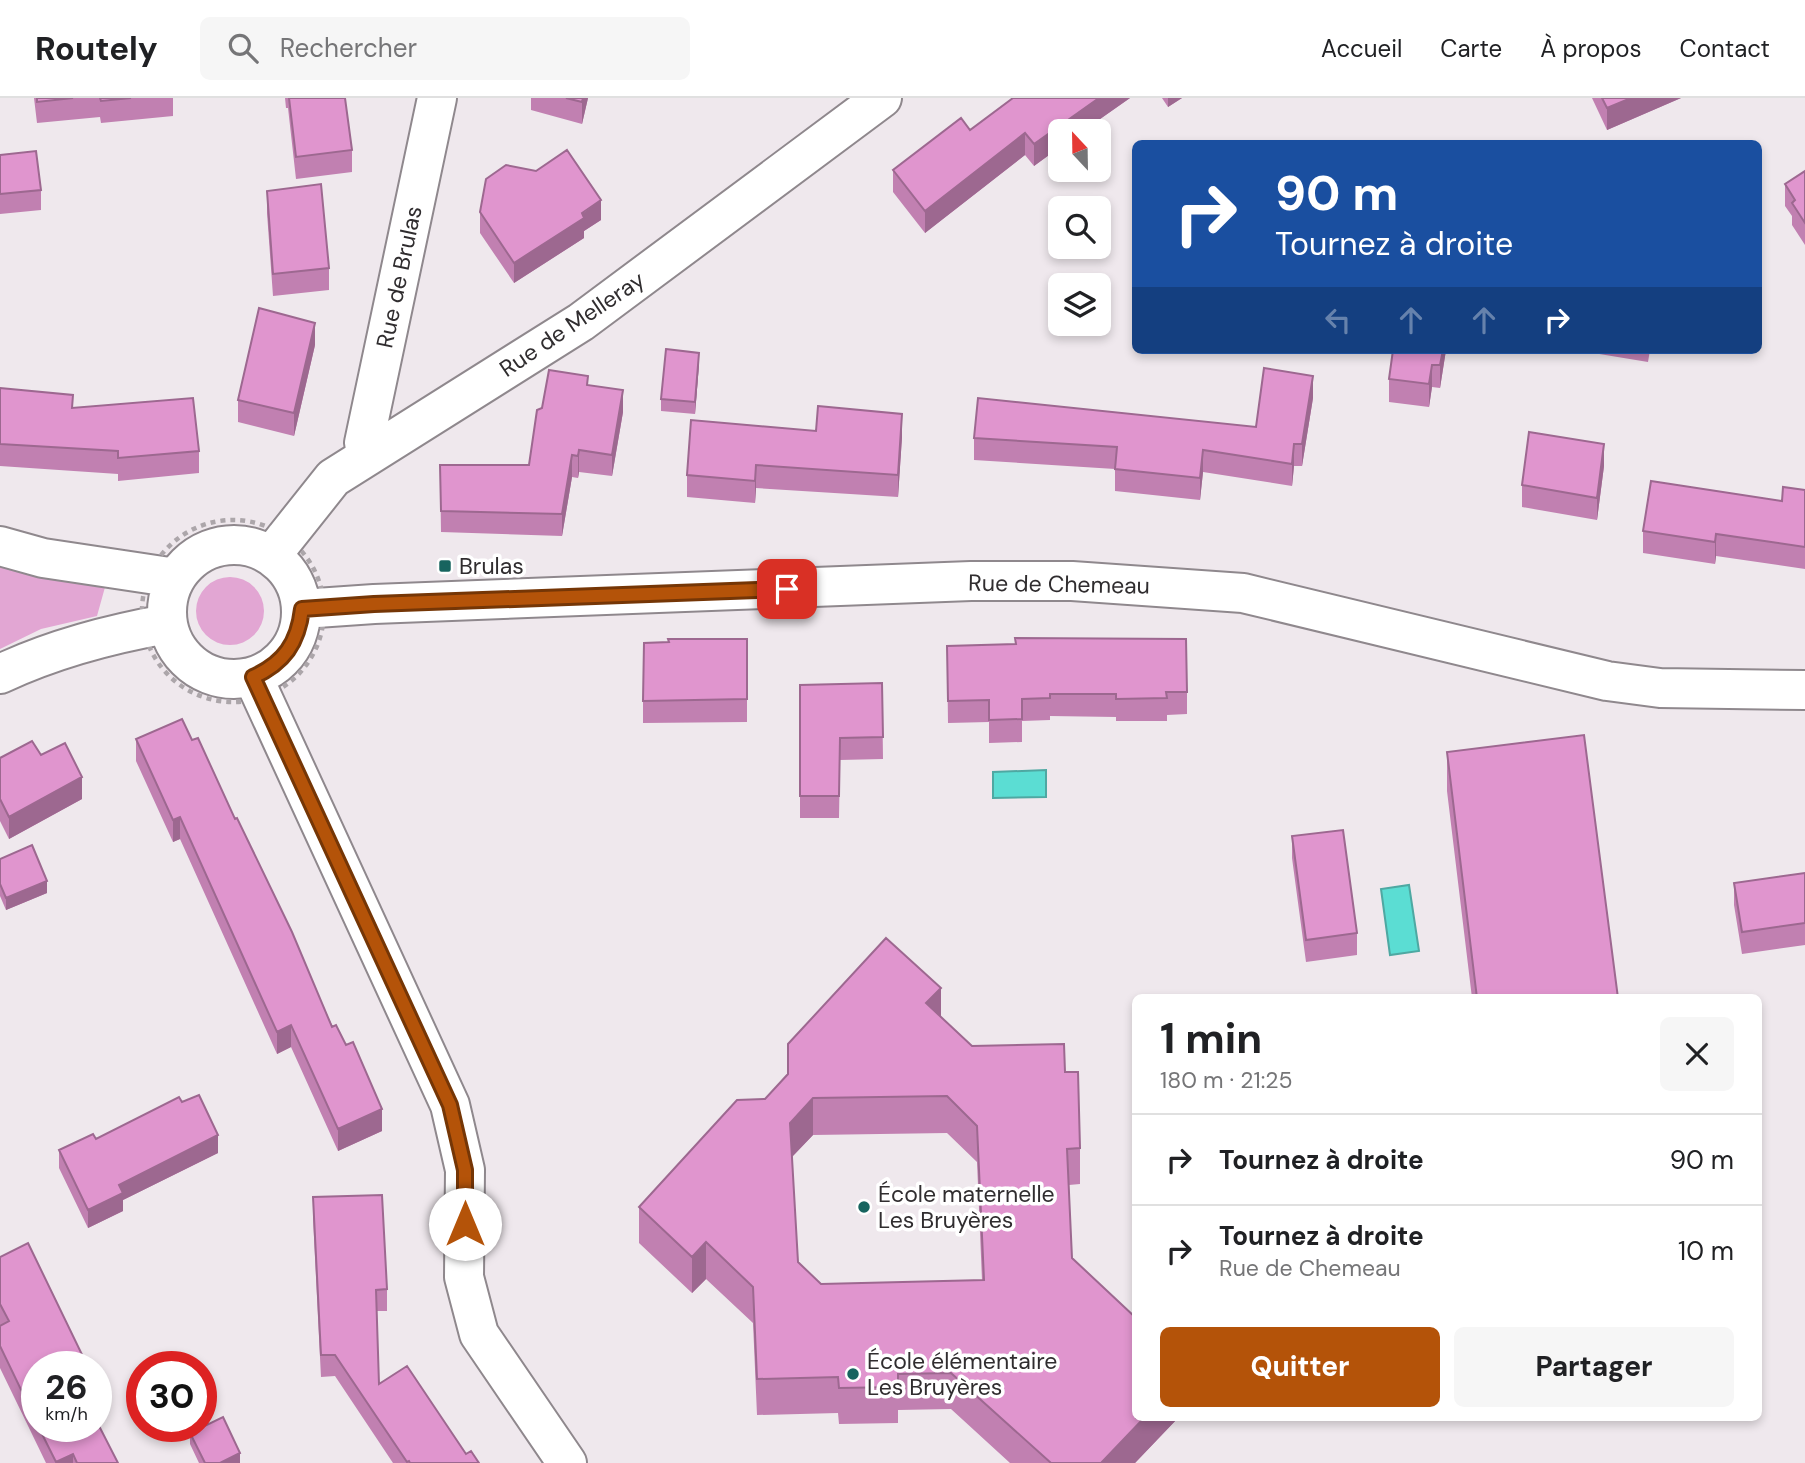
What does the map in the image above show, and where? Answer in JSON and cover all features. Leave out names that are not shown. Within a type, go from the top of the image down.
[{"type":"street","name":"Rue de Brulas","points":[[370,454],[365,443],[437,98]]},
{"type":"street","name":"Rue de Melleray","points":[[278,546],[333,478],[581,322],[882,98]]},
{"type":"street","points":[[0,546],[43,558],[163,576],[208,550],[229,545],[278,546],[286,569],[313,608],[283,659],[257,687]]},
{"type":"street","points":[[155,626],[169,593],[163,576]]},
{"type":"street","name":"Rue de Chemeau","points":[[313,608],[971,581],[1072,580],[1243,593],[1607,681],[1660,688],[1805,690]]},
{"type":"street","points":[[0,674],[23,663],[117,633],[155,626]]},
{"type":"street","points":[[155,626],[189,662],[208,674],[257,687],[450,1105],[465,1170],[464,1277],[479,1334],[566,1463]]},
{"type":"path","points":[[243,521],[265,526],[278,546],[309,560],[321,583],[313,608],[321,634],[314,654],[300,673],[283,688],[257,687],[217,701],[196,695],[177,683],[161,668],[150,649],[155,626],[143,600],[163,576],[178,538],[209,524],[243,521]]},
{"type":"shaded area","points":[[0,564],[107,580],[97,616],[41,629],[0,649]]},
{"type":"shaded area","points":[[230,577],[243,579],[254,587],[262,598],[262,624],[254,635],[243,643],[230,645],[217,643],[206,635],[198,624],[196,611],[198,598],[206,587],[217,579]]},
{"type":"water","points":[[1046,770],[1046,797],[993,798],[993,772]]},
{"type":"water","points":[[1409,885],[1419,951],[1390,955],[1381,889]]},
{"type":"building","points":[[37,98],[73,98],[37,102]]},
{"type":"building","points":[[100,98],[131,98],[101,101]]},
{"type":"building","points":[[289,98],[345,98],[352,150],[296,157]]},
{"type":"building","points":[[566,98],[583,98],[582,102]]},
{"type":"building","points":[[1013,98],[1099,98],[1069,119],[1048,119],[1048,134],[1034,144],[1025,133],[925,211],[893,170],[961,118],[970,130]]},
{"type":"building","points":[[1602,98],[1631,98],[1607,108]]},
{"type":"building","points":[[567,150],[601,200],[582,213],[584,218],[514,263],[480,212],[486,179],[506,165],[536,171]]},
{"type":"building","points":[[36,151],[41,190],[0,194],[0,155]]},
{"type":"building","points":[[1805,171],[1805,223],[1792,203],[1795,200],[1785,184]]},
{"type":"building","points":[[321,184],[329,268],[273,274],[267,191]]},
{"type":"building","points":[[259,308],[315,323],[294,413],[238,400]]},
{"type":"building","points":[[666,349],[699,353],[695,402],[661,399]]},
{"type":"building","points":[[1392,354],[1442,354],[1440,365],[1432,365],[1429,384],[1389,379]]},
{"type":"building","points":[[1264,368],[1313,376],[1302,444],[1294,444],[1292,464],[1203,450],[1200,478],[1115,469],[1117,447],[974,438],[978,398],[1256,427]]},
{"type":"building","points":[[549,370],[588,376],[587,385],[623,390],[612,455],[579,450],[578,456],[572,455],[562,514],[441,511],[440,465],[529,465],[537,410],[542,408]]},
{"type":"building","points":[[0,388],[73,395],[72,408],[193,398],[199,451],[118,458],[118,451],[0,444]]},
{"type":"building","points":[[818,406],[902,414],[898,475],[756,465],[755,481],[687,475],[691,420],[816,431]]},
{"type":"building","points":[[1529,432],[1604,444],[1597,498],[1522,485]]},
{"type":"building","points":[[1651,481],[1782,501],[1783,487],[1805,490],[1805,547],[1716,534],[1715,542],[1643,531]]},
{"type":"building","points":[[1015,638],[1186,639],[1187,692],[1166,692],[1167,698],[1116,699],[1116,694],[1050,694],[1050,698],[1022,699],[1022,719],[989,720],[989,700],[948,701],[947,646],[1016,644]]},
{"type":"building","points":[[668,639],[747,639],[747,699],[643,701],[644,643],[669,642]]},
{"type":"building","points":[[882,683],[883,737],[840,738],[839,796],[800,796],[800,685]]},
{"type":"building","points":[[182,719],[192,740],[198,738],[235,819],[237,818],[292,932],[332,1027],[336,1025],[346,1045],[353,1042],[382,1109],[338,1129],[291,1025],[277,1032],[180,817],[173,820],[136,739]]},
{"type":"building","points":[[1584,735],[1617,994],[1477,994],[1447,752]]},
{"type":"building","points":[[32,741],[41,755],[65,743],[82,777],[9,817],[0,799],[0,758]]},
{"type":"building","points":[[1343,830],[1357,933],[1306,940],[1292,836]]},
{"type":"building","points":[[32,845],[47,881],[6,898],[0,884],[0,859]]},
{"type":"building","points":[[1805,873],[1805,923],[1742,932],[1734,883]]},
{"type":"building","points":[[886,938],[941,988],[926,1003],[972,1046],[1064,1044],[1065,1072],[1078,1072],[1080,1148],[1067,1149],[1072,1258],[1132,1314],[1132,1421],[1141,1421],[1101,1463],[1051,1463],[951,1373],[898,1374],[898,1387],[839,1388],[838,1377],[757,1379],[753,1287],[706,1242],[692,1257],[639,1207],[737,1100],[765,1099],[788,1074],[788,1044]],"holes":[[[947,1096],[977,1126],[984,1280],[821,1284],[798,1262],[790,1123],[813,1098]]]},
{"type":"building","points":[[199,1095],[218,1135],[119,1185],[123,1193],[88,1210],[59,1150],[93,1134],[96,1139],[179,1097],[182,1102]]},
{"type":"building","points":[[382,1195],[387,1289],[376,1290],[379,1384],[407,1366],[466,1454],[471,1451],[479,1463],[407,1462],[335,1355],[321,1355],[313,1197]]},
{"type":"building","points":[[28,1243],[80,1351],[21,1351],[21,1390],[0,1346],[0,1326],[9,1321],[0,1304],[0,1257]]},
{"type":"building","points":[[223,1417],[240,1453],[220,1463],[205,1463],[194,1442],[217,1442],[217,1420]]},
{"type":"building","points":[[46,1442],[107,1442],[118,1463],[77,1463],[73,1454],[56,1462]]},
{"type":"place","name":"Brulas","points":[[445,566]]},
{"type":"place","name":"École maternelle Les Bruyères","points":[[864,1207]]},
{"type":"place","name":"École élémentaire Les Bruyères","points":[[853,1374]]},
{"type":"route","points":[[465,1224],[465,1170],[450,1105],[253,677],[283,659],[300,628],[302,609],[787,589]]}]
